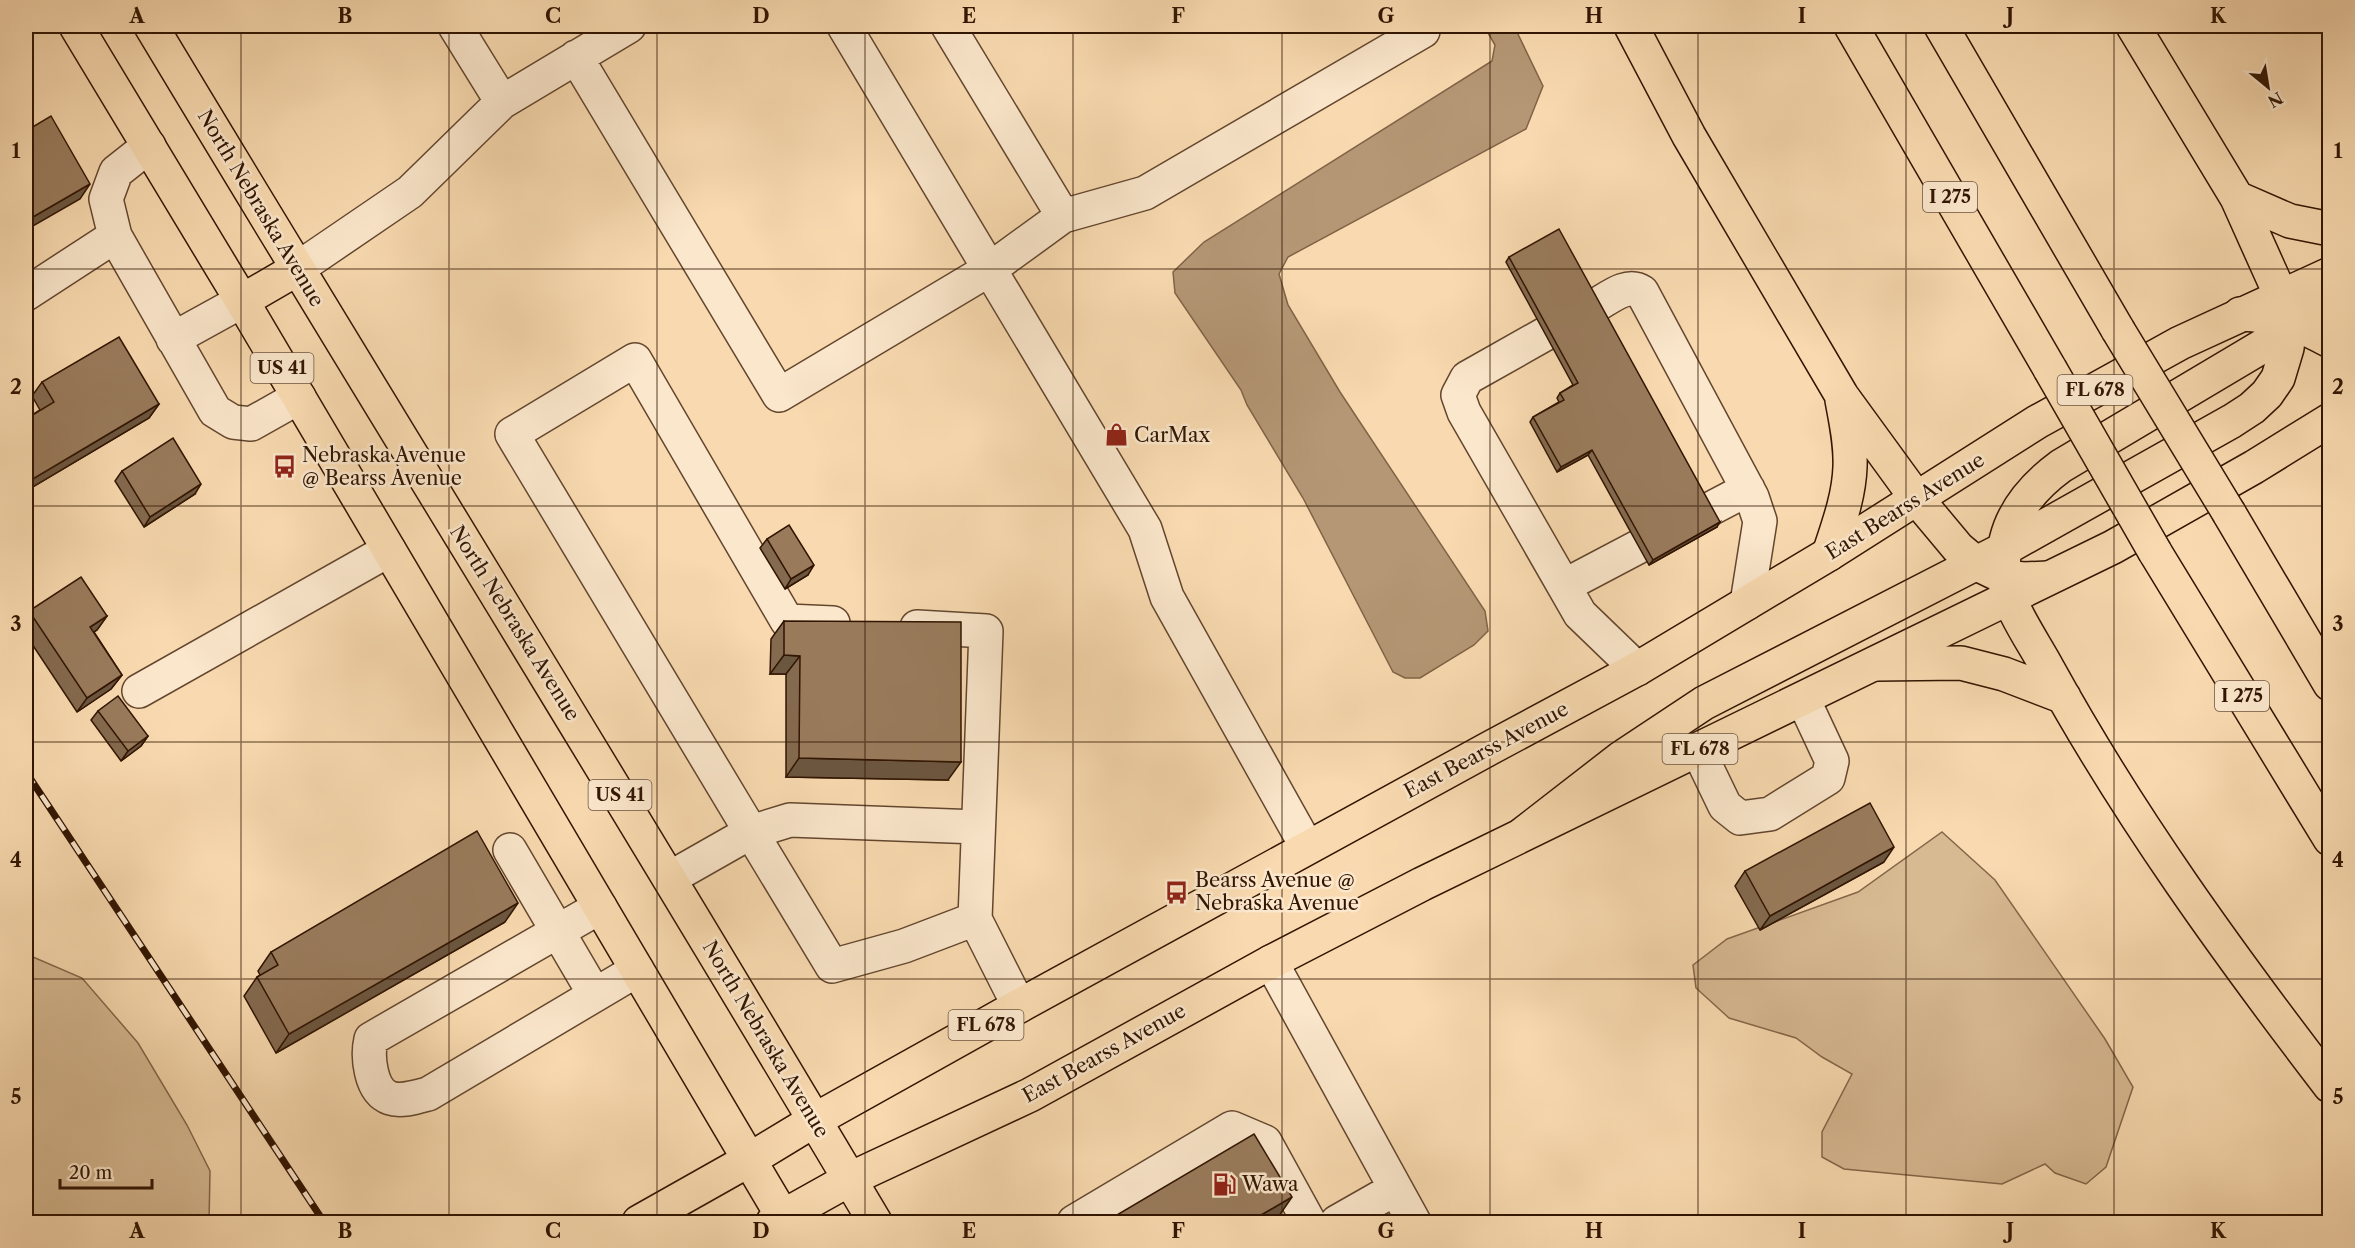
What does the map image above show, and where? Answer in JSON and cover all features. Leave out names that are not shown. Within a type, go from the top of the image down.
[{"type":"main road","name":"US 41","points":[[76,26],[242,301],[638,970],[749,1160],[781,1221]]},
{"type":"main road","name":"North Nebraska Avenue","points":[[151,26],[670,878],[875,1222]]},
{"type":"main road","points":[[1631,26],[1689,136],[1842,396],[1917,499],[1958,548],[1998,572],[2024,579],[2048,578],[2133,536],[2254,467],[2330,420]]},
{"type":"main road","name":"I 275","points":[[1851,26],[2155,552],[2330,839]]},
{"type":"main road","points":[[1941,26],[2118,330],[2330,684]]},
{"type":"main road","points":[[1523,834],[1621,758],[1704,703],[1998,572],[2252,408],[2267,394],[2278,378],[2284,362],[2289,318],[2237,198],[2133,26]]},
{"type":"main road","points":[[2237,198],[2290,221],[2330,229]]},
{"type":"main road","points":[[242,301],[297,269]]},
{"type":"main road","name":"East Bearss Avenue","points":[[639,1222],[1019,1006],[1637,669],[1829,554],[2037,422],[2180,343],[2240,314],[2289,318],[2330,274]]},
{"type":"main road","points":[[2330,306],[2289,318],[2042,480],[2022,503],[2012,520],[1998,572],[2064,697],[2137,819],[2180,883],[2330,1086]]},
{"type":"main road","points":[[2289,318],[2330,341]]},
{"type":"main road","points":[[1829,554],[1844,506],[1850,467],[1849,438],[1842,396]]},
{"type":"main road","name":"East Bearss Avenue","points":[[781,1221],[850,1179],[1030,1095],[1271,962],[1523,834],[1876,664],[1998,572]]},
{"type":"main road","points":[[1876,664],[1961,663],[1982,667],[2025,681],[2064,697]]},
{"type":"lane","points":[[455,26],[502,102]]},
{"type":"lane","points":[[297,269],[410,192],[502,102],[629,26]]},
{"type":"lane","points":[[844,26],[1145,529],[1167,597],[1307,847]]},
{"type":"lane","points":[[948,26],[1063,216]]},
{"type":"lane","points":[[576,57],[779,395],[990,269],[1063,216],[1145,193],[1423,31],[1420,26]]},
{"type":"lane","points":[[148,146],[116,172],[106,199],[115,236],[215,411],[233,422],[251,424],[299,397]]},
{"type":"lane","points":[[26,294],[115,236]]},
{"type":"lane","points":[[1595,306],[1628,288],[1635,288],[1642,292],[1748,489],[1760,521],[1747,603]]},
{"type":"lane","points":[[173,339],[242,301]]},
{"type":"lane","points":[[1545,334],[1467,378],[1458,394],[1464,412],[1580,614],[1637,669]]},
{"type":"lane","points":[[857,624],[787,621],[635,360],[512,434],[832,966],[904,946],[975,919]]},
{"type":"lane","points":[[1564,586],[1748,489]]},
{"type":"lane","points":[[139,691],[389,550]]},
{"type":"lane","points":[[892,626],[986,631],[975,919],[1019,1006]]},
{"type":"lane","points":[[1698,750],[1725,807],[1740,818],[1770,814],[1828,778],[1832,761],[1803,699]]},
{"type":"lane","points":[[670,878],[751,832],[790,820],[978,827]]},
{"type":"lane","points":[[510,850],[595,996]]},
{"type":"lane","points":[[600,907],[371,1039],[368,1051],[369,1070],[382,1092],[390,1098],[406,1099],[428,1094],[638,970]]},
{"type":"lane","points":[[1271,962],[1414,1222]]},
{"type":"lane","points":[[1074,1222],[1232,1128],[1265,1142],[1309,1222]]},
{"type":"lane","points":[[1337,1222],[1395,1189]]},
{"type":"shaded area","points":[[1484,26],[1514,26],[1543,86],[1526,129],[1288,257],[1279,274],[1288,305],[1340,392],[1485,611],[1488,631],[1474,645],[1420,678],[1405,678],[1393,672],[1303,498],[1247,405],[1241,390],[1175,293],[1173,272],[1204,242],[1492,61],[1495,45]]},
{"type":"shaded area","points":[[1942,832],[1995,880],[2105,1039],[2133,1087],[2106,1167],[2086,1184],[2055,1173],[2045,1164],[2002,1184],[1844,1169],[1822,1157],[1822,1132],[1852,1074],[1822,1057],[1796,1038],[1729,1018],[1696,988],[1693,965],[1727,939],[1858,892]]},
{"type":"shaded area","points":[[26,954],[82,978],[138,1043],[187,1125],[210,1171],[209,1222],[26,1222]]},
{"type":"building","points":[[51,116],[90,184],[26,221],[26,131]]},
{"type":"building","points":[[1559,229],[1720,522],[1653,560],[1592,450],[1561,467],[1533,417],[1564,400],[1560,393],[1578,383],[1509,257]]},
{"type":"building","points":[[119,337],[159,404],[26,483],[26,419],[54,402],[42,382]]},
{"type":"building","points":[[173,438],[201,484],[150,517],[122,471]]},
{"type":"building","points":[[789,525],[814,565],[791,579],[767,539]]},
{"type":"building","points":[[81,577],[107,616],[90,627],[122,675],[87,698],[29,611]]},
{"type":"building","points":[[784,621],[961,622],[961,762],[799,758],[800,656],[784,655]]},
{"type":"building","points":[[118,696],[148,736],[128,751],[98,711]]},
{"type":"building","points":[[1870,803],[1894,847],[1770,916],[1745,871]]},
{"type":"building","points":[[477,831],[518,903],[289,1034],[257,977],[278,965],[271,952]]},
{"type":"building","name":"Wawa","points":[[1254,1134],[1292,1197],[1249,1222],[1105,1222]]},
{"type":"railway","points":[[26,772],[324,1222]]},
{"type":"place","name":"CarMax","points":[[1116,435]]},
{"type":"place","name":"Nebraska Avenue @ Bearss Avenue","points":[[284,467]]},
{"type":"place","name":"Bearss Avenue @ Nebraska Avenue","points":[[1177,892]]},
{"type":"place","name":"Wawa","points":[[1224,1184]]}]
